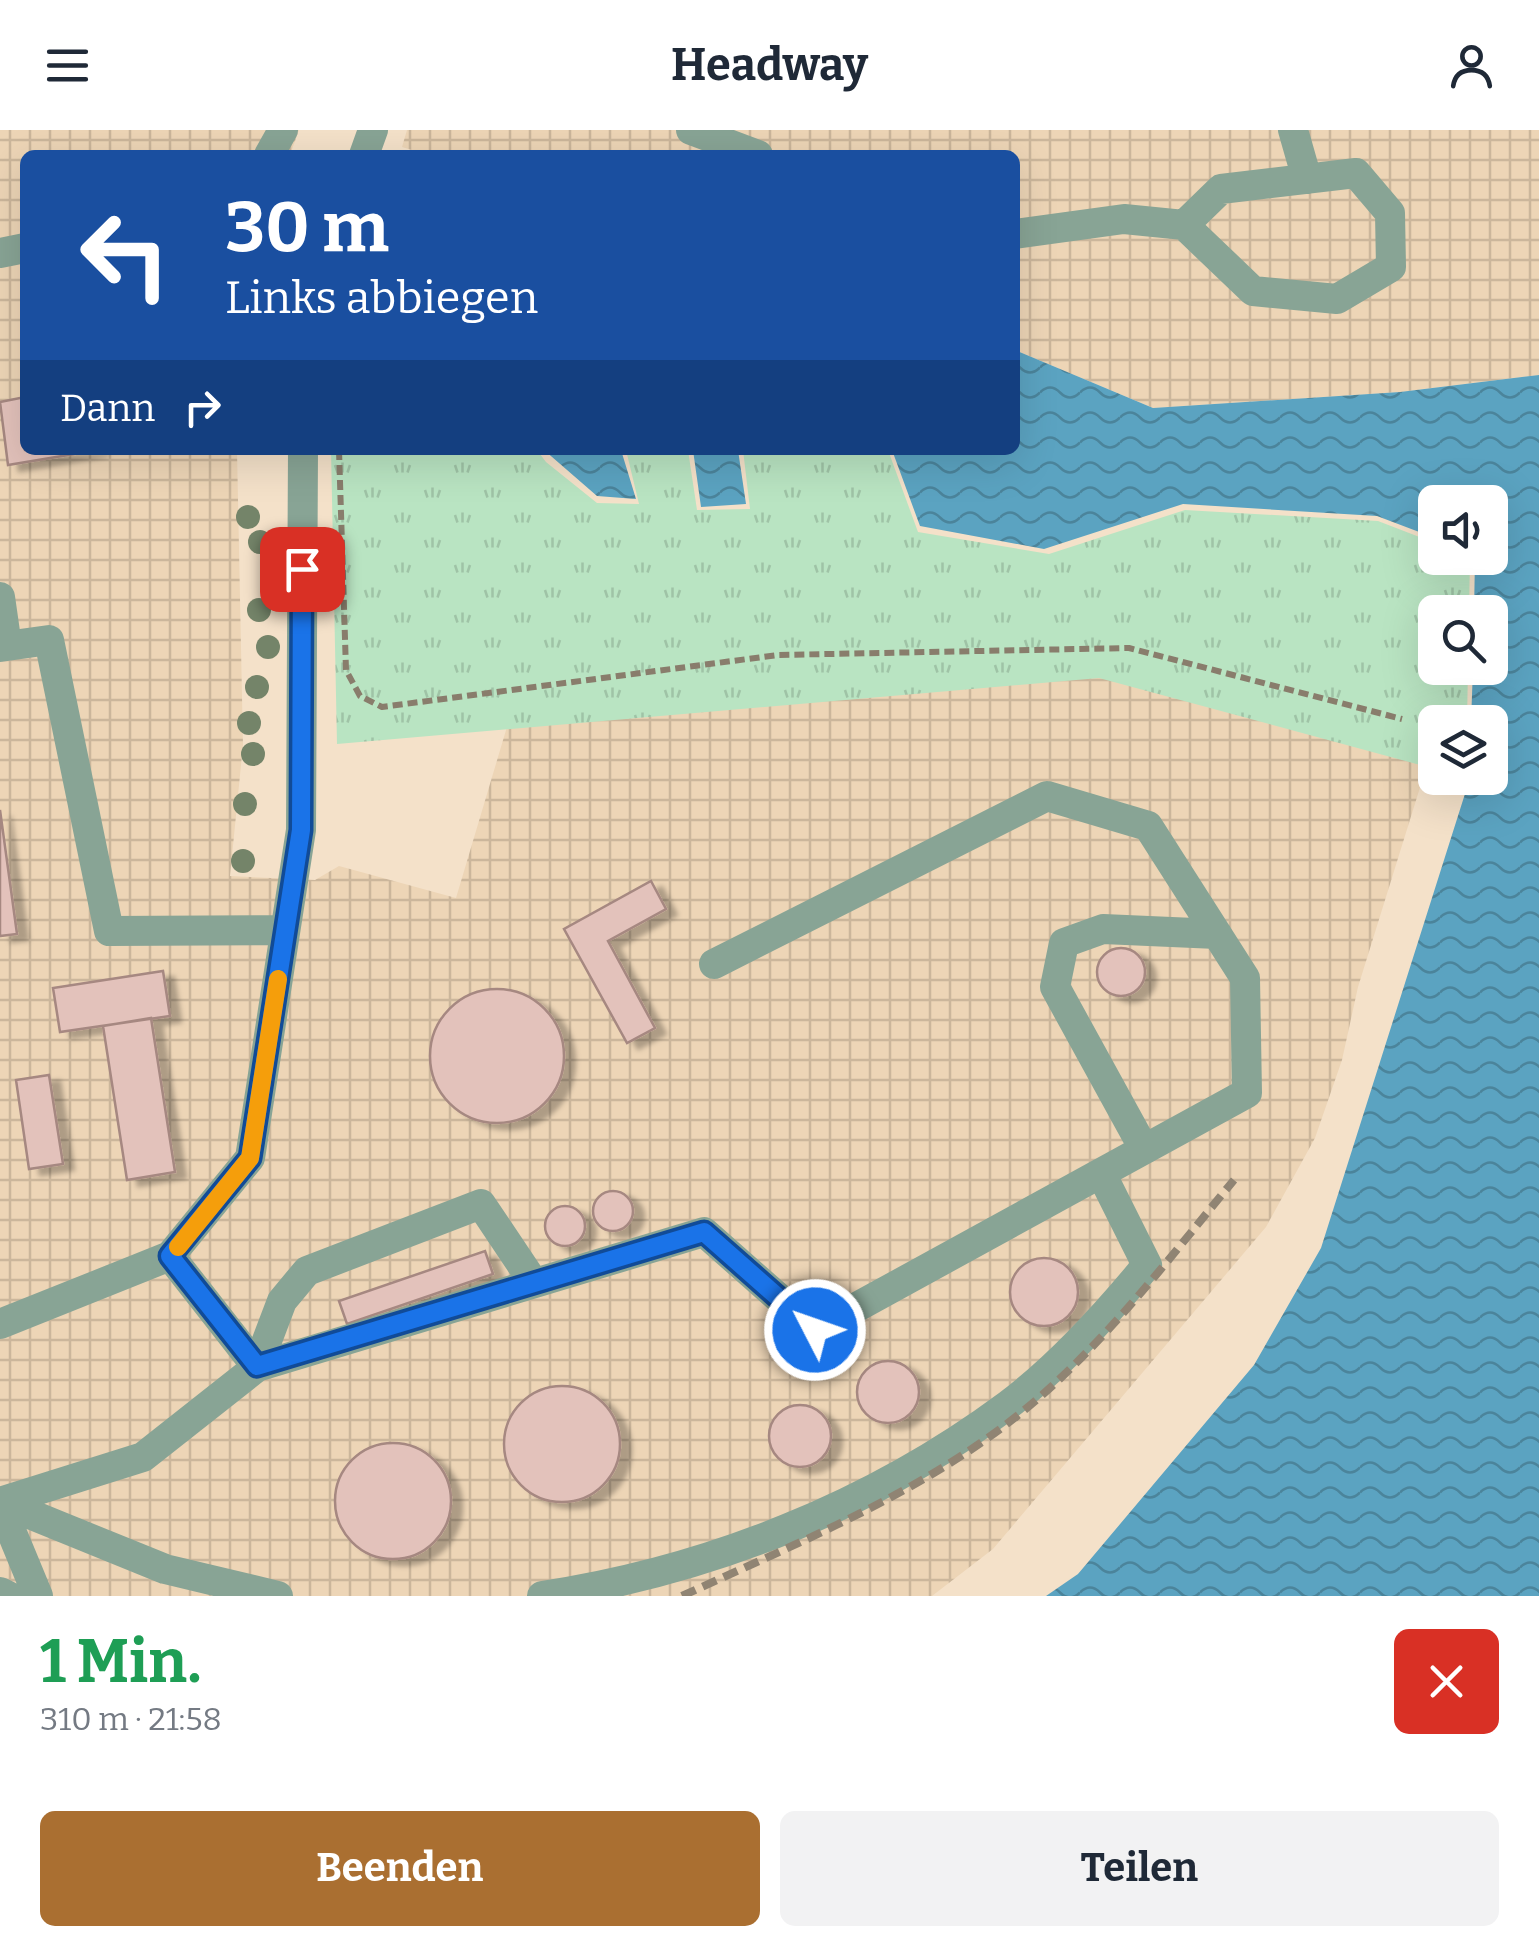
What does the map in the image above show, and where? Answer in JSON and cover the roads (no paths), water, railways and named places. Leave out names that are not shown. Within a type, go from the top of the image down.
[{"type":"street","points":[[691,130],[745,150]]},
{"type":"street","points":[[1293,130],[1307,178]]},
{"type":"street","points":[[1020,233],[1124,220],[1184,225],[1254,291],[1338,299],[1392,267],[1390,213],[1356,173],[1221,188],[1184,225]]},
{"type":"street","points":[[0,1324],[170,1256],[250,1158],[301,830],[303,455]]},
{"type":"street","points":[[0,597],[4,647],[49,640],[110,931],[286,930]]},
{"type":"street","points":[[0,1503],[143,1457],[257,1366],[704,1232],[815,1330],[1247,1093],[1245,978],[1148,826],[1047,796],[714,964]]},
{"type":"street","points":[[1144,1149],[1055,987],[1064,943],[1103,928],[1217,934]]},
{"type":"street","points":[[542,1596],[676,1567],[784,1532],[904,1471],[1009,1404],[1106,1316],[1147,1266],[1101,1173]]},
{"type":"street","points":[[257,1366],[282,1301],[308,1271],[481,1204],[534,1283]]},
{"type":"street","points":[[170,1256],[257,1366]]},
{"type":"street","points":[[0,1503],[38,1596]]},
{"type":"street","points":[[0,1503],[165,1569],[278,1596]]},
{"type":"street","points":[[0,1592],[8,1596]]},
{"type":"water","points":[[1020,352],[1153,408],[1400,392],[1539,375],[1539,1596],[1046,1596],[1078,1574],[1254,1365],[1321,1248],[1465,795],[1508,795],[1508,705],[1472,705],[1472,685],[1508,685],[1508,595],[1474,595],[1475,575],[1508,575],[1508,485],[1418,485],[1418,532],[1377,516],[1183,504],[1044,549],[920,526],[894,455],[1020,455]]},
{"type":"water","points":[[550,455],[623,455],[636,499],[597,496]]},
{"type":"water","points":[[694,455],[739,455],[746,504],[701,507]]},
{"type":"railway","points":[[682,1596],[898,1494],[1017,1416],[1105,1334],[1234,1180]]}]
